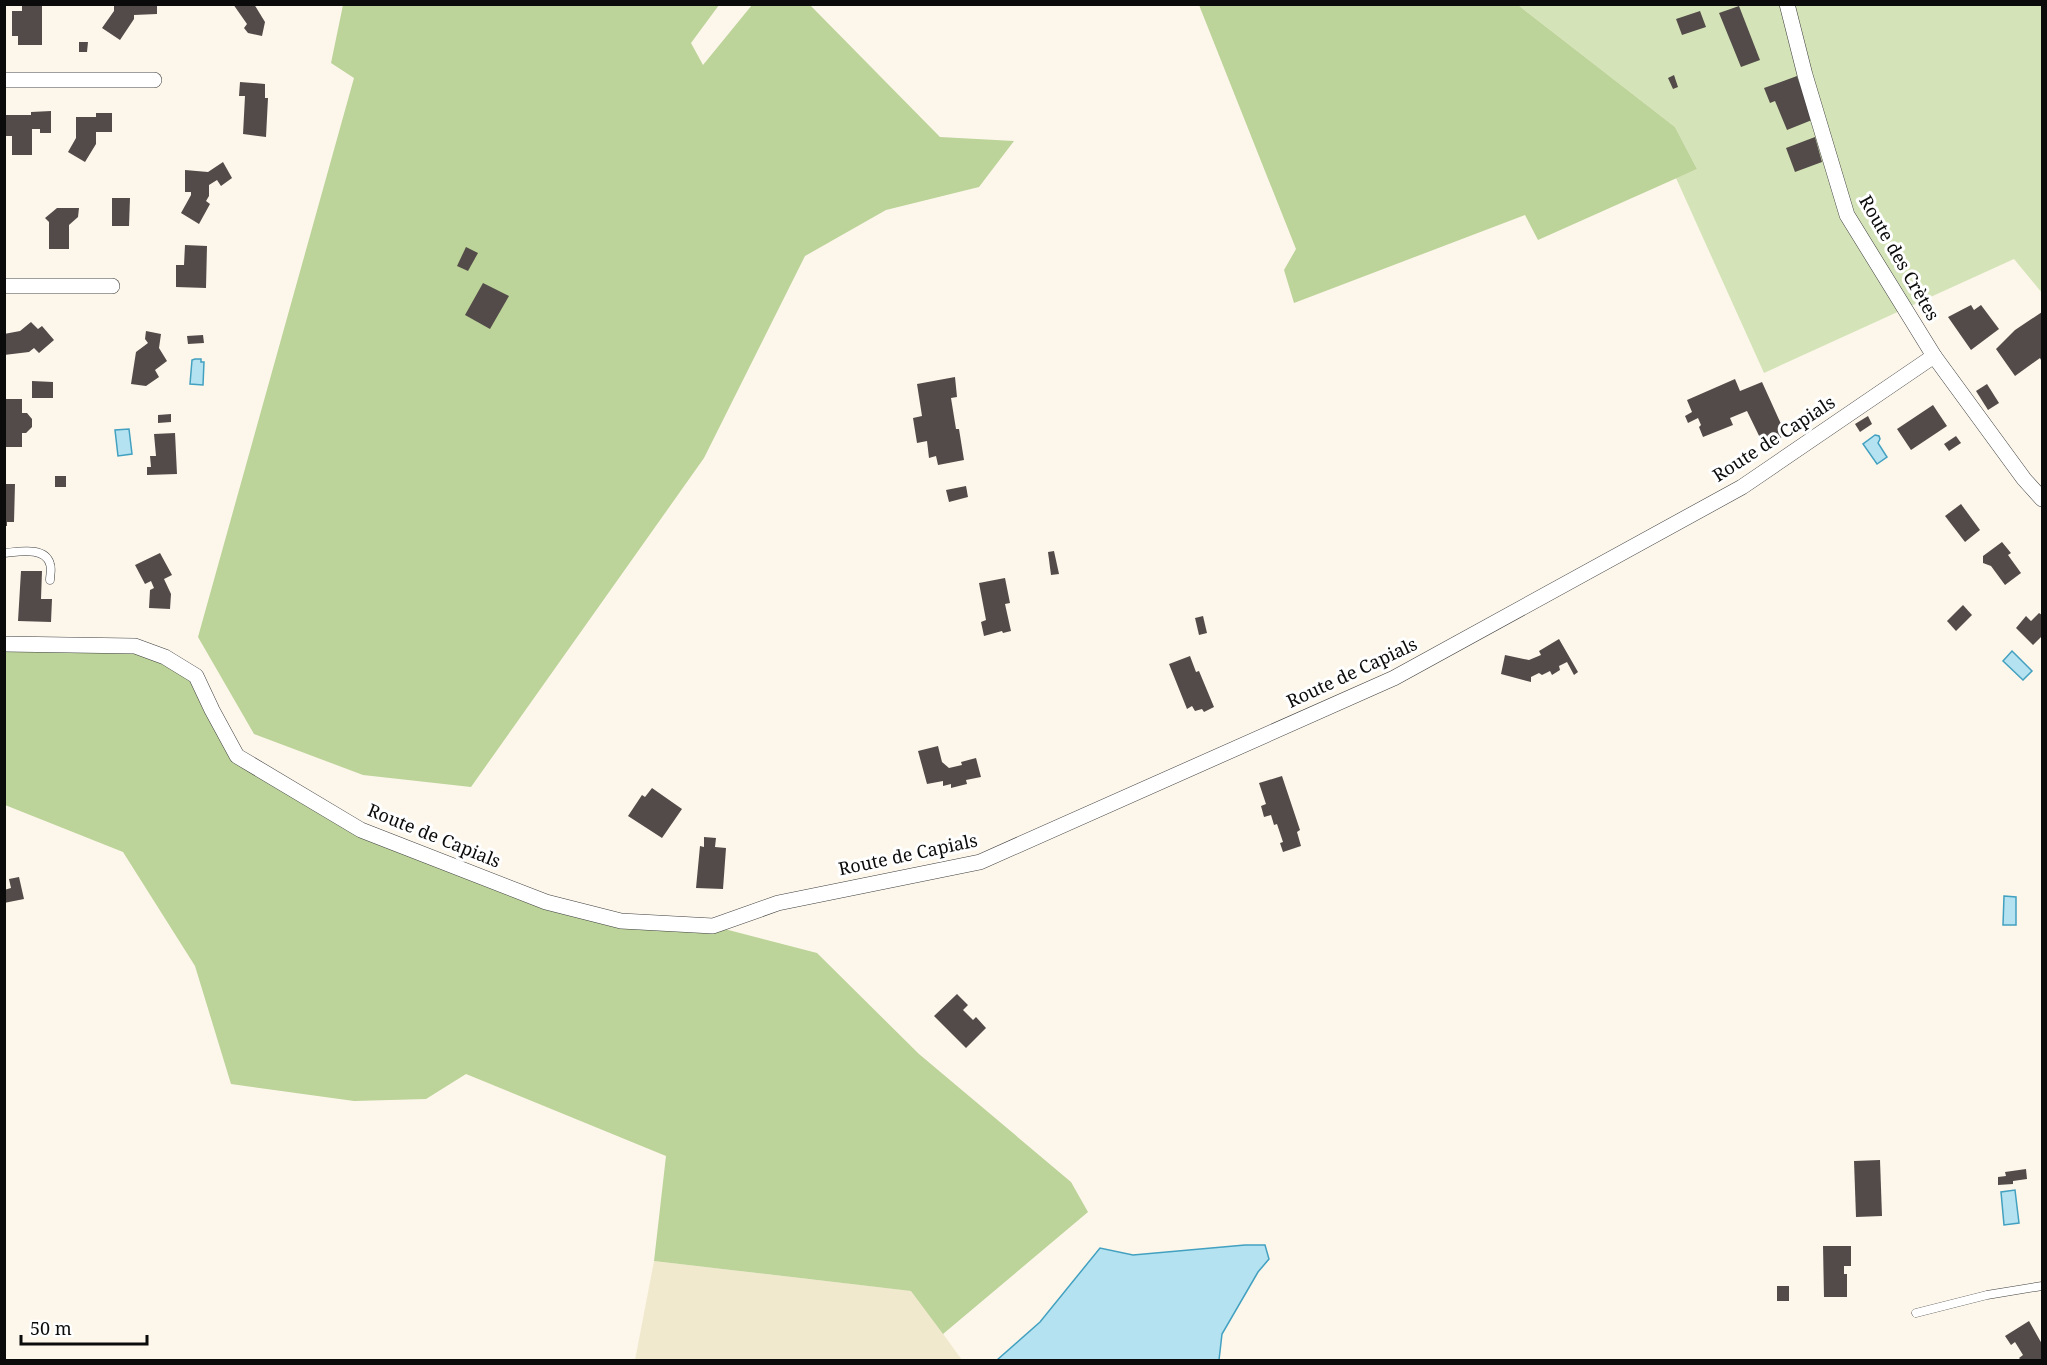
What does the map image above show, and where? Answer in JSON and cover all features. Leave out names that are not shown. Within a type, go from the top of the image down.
[{"type":"street","name":"Route des Crètes","points":[[1787,4],[1805,75],[1847,214],[1934,356],[2024,479],[2043,500]]},
{"type":"street","points":[[4,80],[154,80]]},
{"type":"street","points":[[4,286],[112,286]]},
{"type":"street","name":"Route de Capials","points":[[4,644],[135,645],[165,657],[196,676],[237,756],[361,830],[546,902],[621,921],[714,926],[778,903],[980,862],[1394,678],[1742,487],[1934,356]]},
{"type":"lane","points":[[4,554],[32,551],[46,557],[50,564],[50,580]]},
{"type":"lane","points":[[1916,1312],[1987,1295],[2043,1286]]},
{"type":"shaded area","points":[[654,1261],[912,1291],[962,1360],[635,1360]]},
{"type":"green space","points":[[343,5],[719,5],[691,43],[703,65],[752,5],[810,5],[940,137],[1014,141],[979,187],[886,210],[805,256],[704,458],[471,787],[363,775],[254,734],[198,637],[354,78],[331,63]]},
{"type":"green space","points":[[1199,5],[1518,5],[1675,127],[1697,169],[1538,240],[1525,215],[1294,303],[1284,270],[1296,249]]},
{"type":"green space","points":[[1518,5],[2042,5],[2042,293],[2014,259],[1764,373],[1676,178],[1697,169],[1675,127]]},
{"type":"green space","points":[[4,644],[135,646],[196,676],[237,756],[361,830],[621,921],[713,926],[817,953],[919,1054],[1071,1182],[1088,1212],[943,1334],[911,1291],[654,1261],[666,1156],[466,1074],[426,1099],[354,1101],[231,1084],[195,966],[123,852],[5,805]]},
{"type":"water","points":[[201,359],[201,362],[204,362],[203,385],[190,384],[192,360]]},
{"type":"water","points":[[129,429],[132,454],[118,456],[115,430]]},
{"type":"water","points":[[1875,435],[1879,436],[1878,443],[1887,457],[1877,464],[1863,444]]},
{"type":"water","points":[[2012,651],[2032,671],[2023,680],[2003,661]]},
{"type":"water","points":[[2004,896],[2016,897],[2016,925],[2003,925]]},
{"type":"water","points":[[2015,1190],[2019,1223],[2004,1225],[2001,1192]]},
{"type":"water","points":[[1265,1245],[1269,1259],[1258,1272],[1222,1334],[1219,1360],[997,1360],[1040,1322],[1100,1248],[1133,1255]]},
{"type":"building","points":[[22,4],[42,4],[42,45],[18,45],[18,36],[12,36],[12,11],[22,11]]},
{"type":"building","points":[[114,4],[157,4],[157,14],[134,15],[134,19],[120,40],[102,28],[114,11]]},
{"type":"building","points":[[233,4],[254,4],[265,22],[262,36],[248,33],[244,28],[247,24]]},
{"type":"building","points":[[1739,6],[1760,60],[1741,67],[1719,13]]},
{"type":"building","points":[[1700,11],[1706,27],[1682,35],[1676,19]]},
{"type":"building","points":[[79,42],[88,42],[87,52],[79,52]]},
{"type":"building","points":[[1674,75],[1678,87],[1673,89],[1668,78]]},
{"type":"building","points":[[1797,76],[1812,120],[1787,130],[1775,101],[1770,103],[1764,88]]},
{"type":"building","points":[[240,82],[265,84],[265,98],[268,98],[266,137],[243,134],[245,96],[239,96]]},
{"type":"building","points":[[51,111],[51,133],[40,133],[40,129],[32,129],[32,155],[12,155],[12,136],[6,136],[6,115],[31,115],[31,112]]},
{"type":"building","points":[[96,113],[112,113],[112,132],[96,132],[96,144],[85,162],[68,152],[76,138],[76,117],[96,117]]},
{"type":"building","points":[[1815,137],[1822,162],[1795,172],[1786,148]]},
{"type":"building","points":[[223,162],[232,178],[221,186],[217,180],[209,185],[209,196],[206,201],[210,204],[199,224],[181,213],[191,195],[191,192],[185,192],[185,170],[208,172]]},
{"type":"building","points":[[112,198],[130,198],[129,226],[112,226]]},
{"type":"building","points":[[57,208],[79,208],[78,217],[69,225],[69,249],[49,249],[49,222],[45,218]]},
{"type":"building","points":[[185,245],[207,246],[206,288],[176,287],[176,265],[184,265]]},
{"type":"building","points":[[466,247],[478,253],[468,271],[457,266]]},
{"type":"building","points":[[483,283],[509,296],[490,329],[465,315]]},
{"type":"building","points":[[1971,305],[1974,310],[1981,305],[1999,329],[1971,350],[1948,317]]},
{"type":"building","points":[[2042,312],[2042,362],[2040,358],[2015,376],[1996,349],[2015,330]]},
{"type":"building","points":[[31,322],[38,329],[42,326],[54,340],[39,353],[34,348],[29,352],[4,355],[4,334],[20,331]]},
{"type":"building","points":[[146,331],[161,334],[159,348],[167,361],[155,370],[159,377],[146,386],[131,384],[136,352],[148,343],[145,339]]},
{"type":"building","points":[[203,335],[204,343],[188,344],[187,336]]},
{"type":"building","points":[[955,377],[957,397],[951,398],[964,460],[938,465],[936,456],[929,458],[927,441],[917,443],[913,418],[922,416],[917,384]]},
{"type":"building","points":[[1735,379],[1740,391],[1762,382],[1786,435],[1764,446],[1747,411],[1730,418],[1733,425],[1703,437],[1698,418],[1688,423],[1685,416],[1692,412],[1687,400]]},
{"type":"building","points":[[32,381],[53,382],[53,398],[32,398]]},
{"type":"building","points":[[1987,384],[1999,403],[1988,410],[1976,391]]},
{"type":"building","points":[[4,399],[22,399],[22,413],[27,413],[32,419],[32,427],[26,433],[22,433],[22,447],[4,447]]},
{"type":"building","points":[[1933,405],[1947,426],[1911,450],[1897,429]]},
{"type":"building","points":[[171,414],[171,422],[158,423],[158,415]]},
{"type":"building","points":[[1868,416],[1872,424],[1860,432],[1855,424]]},
{"type":"building","points":[[175,433],[177,474],[147,475],[147,467],[151,467],[150,456],[156,456],[154,434]]},
{"type":"building","points":[[1956,436],[1961,443],[1949,451],[1944,444]]},
{"type":"building","points":[[55,476],[66,476],[66,487],[55,487]]},
{"type":"building","points":[[4,484],[15,484],[14,522],[7,522],[7,526],[4,526]]},
{"type":"building","points":[[966,486],[968,497],[949,502],[946,490]]},
{"type":"building","points":[[1961,504],[1980,530],[1965,542],[1945,516]]},
{"type":"building","points":[[2002,542],[2011,553],[2008,555],[2021,573],[2005,585],[1991,566],[1983,563],[1983,556]]},
{"type":"building","points":[[1054,551],[1059,574],[1051,575],[1048,552]]},
{"type":"building","points":[[160,553],[172,575],[164,579],[171,594],[170,609],[149,608],[150,590],[154,588],[151,581],[145,584],[135,565]]},
{"type":"building","points":[[21,571],[42,571],[41,599],[52,599],[51,622],[18,621]]},
{"type":"building","points":[[1005,578],[1010,603],[1005,604],[1011,631],[984,636],[981,622],[986,620],[979,583]]},
{"type":"building","points":[[1963,605],[1972,615],[1956,631],[1947,621]]},
{"type":"building","points":[[2039,613],[2042,615],[2042,636],[2033,645],[2016,628],[2026,616],[2031,621]]},
{"type":"building","points":[[1203,616],[1207,633],[1199,635],[1195,618]]},
{"type":"building","points":[[1559,639],[1578,672],[1574,675],[1567,662],[1559,666],[1560,670],[1552,675],[1550,671],[1531,677],[1531,682],[1501,674],[1505,655],[1529,660],[1541,655],[1539,651]]},
{"type":"building","points":[[1190,656],[1214,707],[1204,712],[1202,709],[1195,711],[1192,706],[1187,709],[1169,664]]},
{"type":"building","points":[[938,746],[942,762],[949,768],[976,758],[981,777],[966,780],[967,784],[951,788],[951,784],[943,786],[943,781],[927,784],[918,751]]},
{"type":"building","points":[[1282,776],[1300,830],[1297,832],[1301,846],[1283,852],[1280,843],[1283,842],[1277,824],[1274,825],[1271,815],[1264,817],[1261,806],[1266,804],[1259,783]]},
{"type":"building","points":[[652,788],[682,809],[662,838],[628,816],[642,795],[645,797]]},
{"type":"building","points":[[704,837],[716,838],[715,847],[726,848],[723,889],[696,888],[700,846],[704,847]]},
{"type":"building","points":[[19,877],[24,899],[4,903],[4,890],[11,888],[9,879]]},
{"type":"building","points":[[957,994],[968,1005],[963,1010],[973,1020],[976,1017],[986,1028],[966,1048],[934,1016]]},
{"type":"building","points":[[1880,1160],[1882,1216],[1856,1217],[1854,1161]]},
{"type":"building","points":[[2026,1169],[2027,1179],[2013,1181],[2013,1184],[1998,1185],[1998,1177],[2006,1176],[2005,1172]]},
{"type":"building","points":[[1823,1246],[1851,1246],[1851,1266],[1844,1266],[1844,1274],[1847,1274],[1847,1297],[1824,1297]]},
{"type":"building","points":[[1777,1286],[1789,1286],[1789,1301],[1777,1301]]},
{"type":"building","points":[[2029,1321],[2042,1344],[2042,1360],[2021,1360],[2019,1358],[2023,1355],[2015,1342],[2011,1345],[2005,1336]]}]
